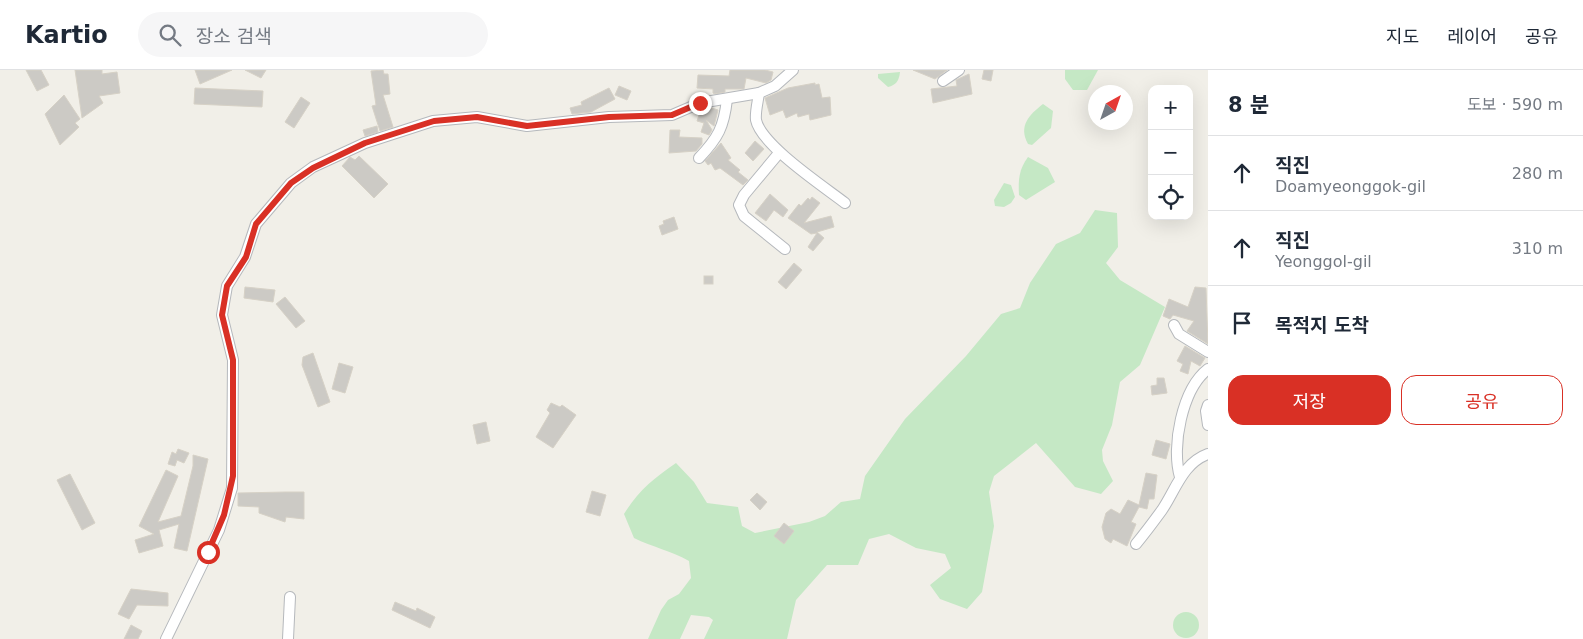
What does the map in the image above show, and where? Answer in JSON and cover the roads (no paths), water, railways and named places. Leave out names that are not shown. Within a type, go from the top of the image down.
[{"type":"street","points":[[166,639],[218,530],[232,488],[233,360],[222,315],[227,286],[246,257],[256,224],[291,183],[313,168],[365,143],[434,121],[477,117],[527,126],[609,117],[672,115],[700,103],[758,93],[775,86],[791,70]]},
{"type":"street","points":[[943,80],[959,70]]},
{"type":"street","points":[[758,93],[756,119],[760,129],[779,153],[845,203]]},
{"type":"street","points":[[700,158],[717,139],[725,118],[727,99]]},
{"type":"street","points":[[779,153],[744,195],[739,205],[744,216],[786,249]]},
{"type":"street","points":[[1174,325],[1179,334],[1208,352]]},
{"type":"street","points":[[1180,477],[1176,455],[1181,420],[1190,389],[1208,369]]},
{"type":"street","points":[[1208,406],[1206,411],[1208,425]]},
{"type":"street","points":[[1136,544],[1162,510],[1180,477],[1194,461],[1208,454]]},
{"type":"street","points":[[288,639],[290,597]]}]
